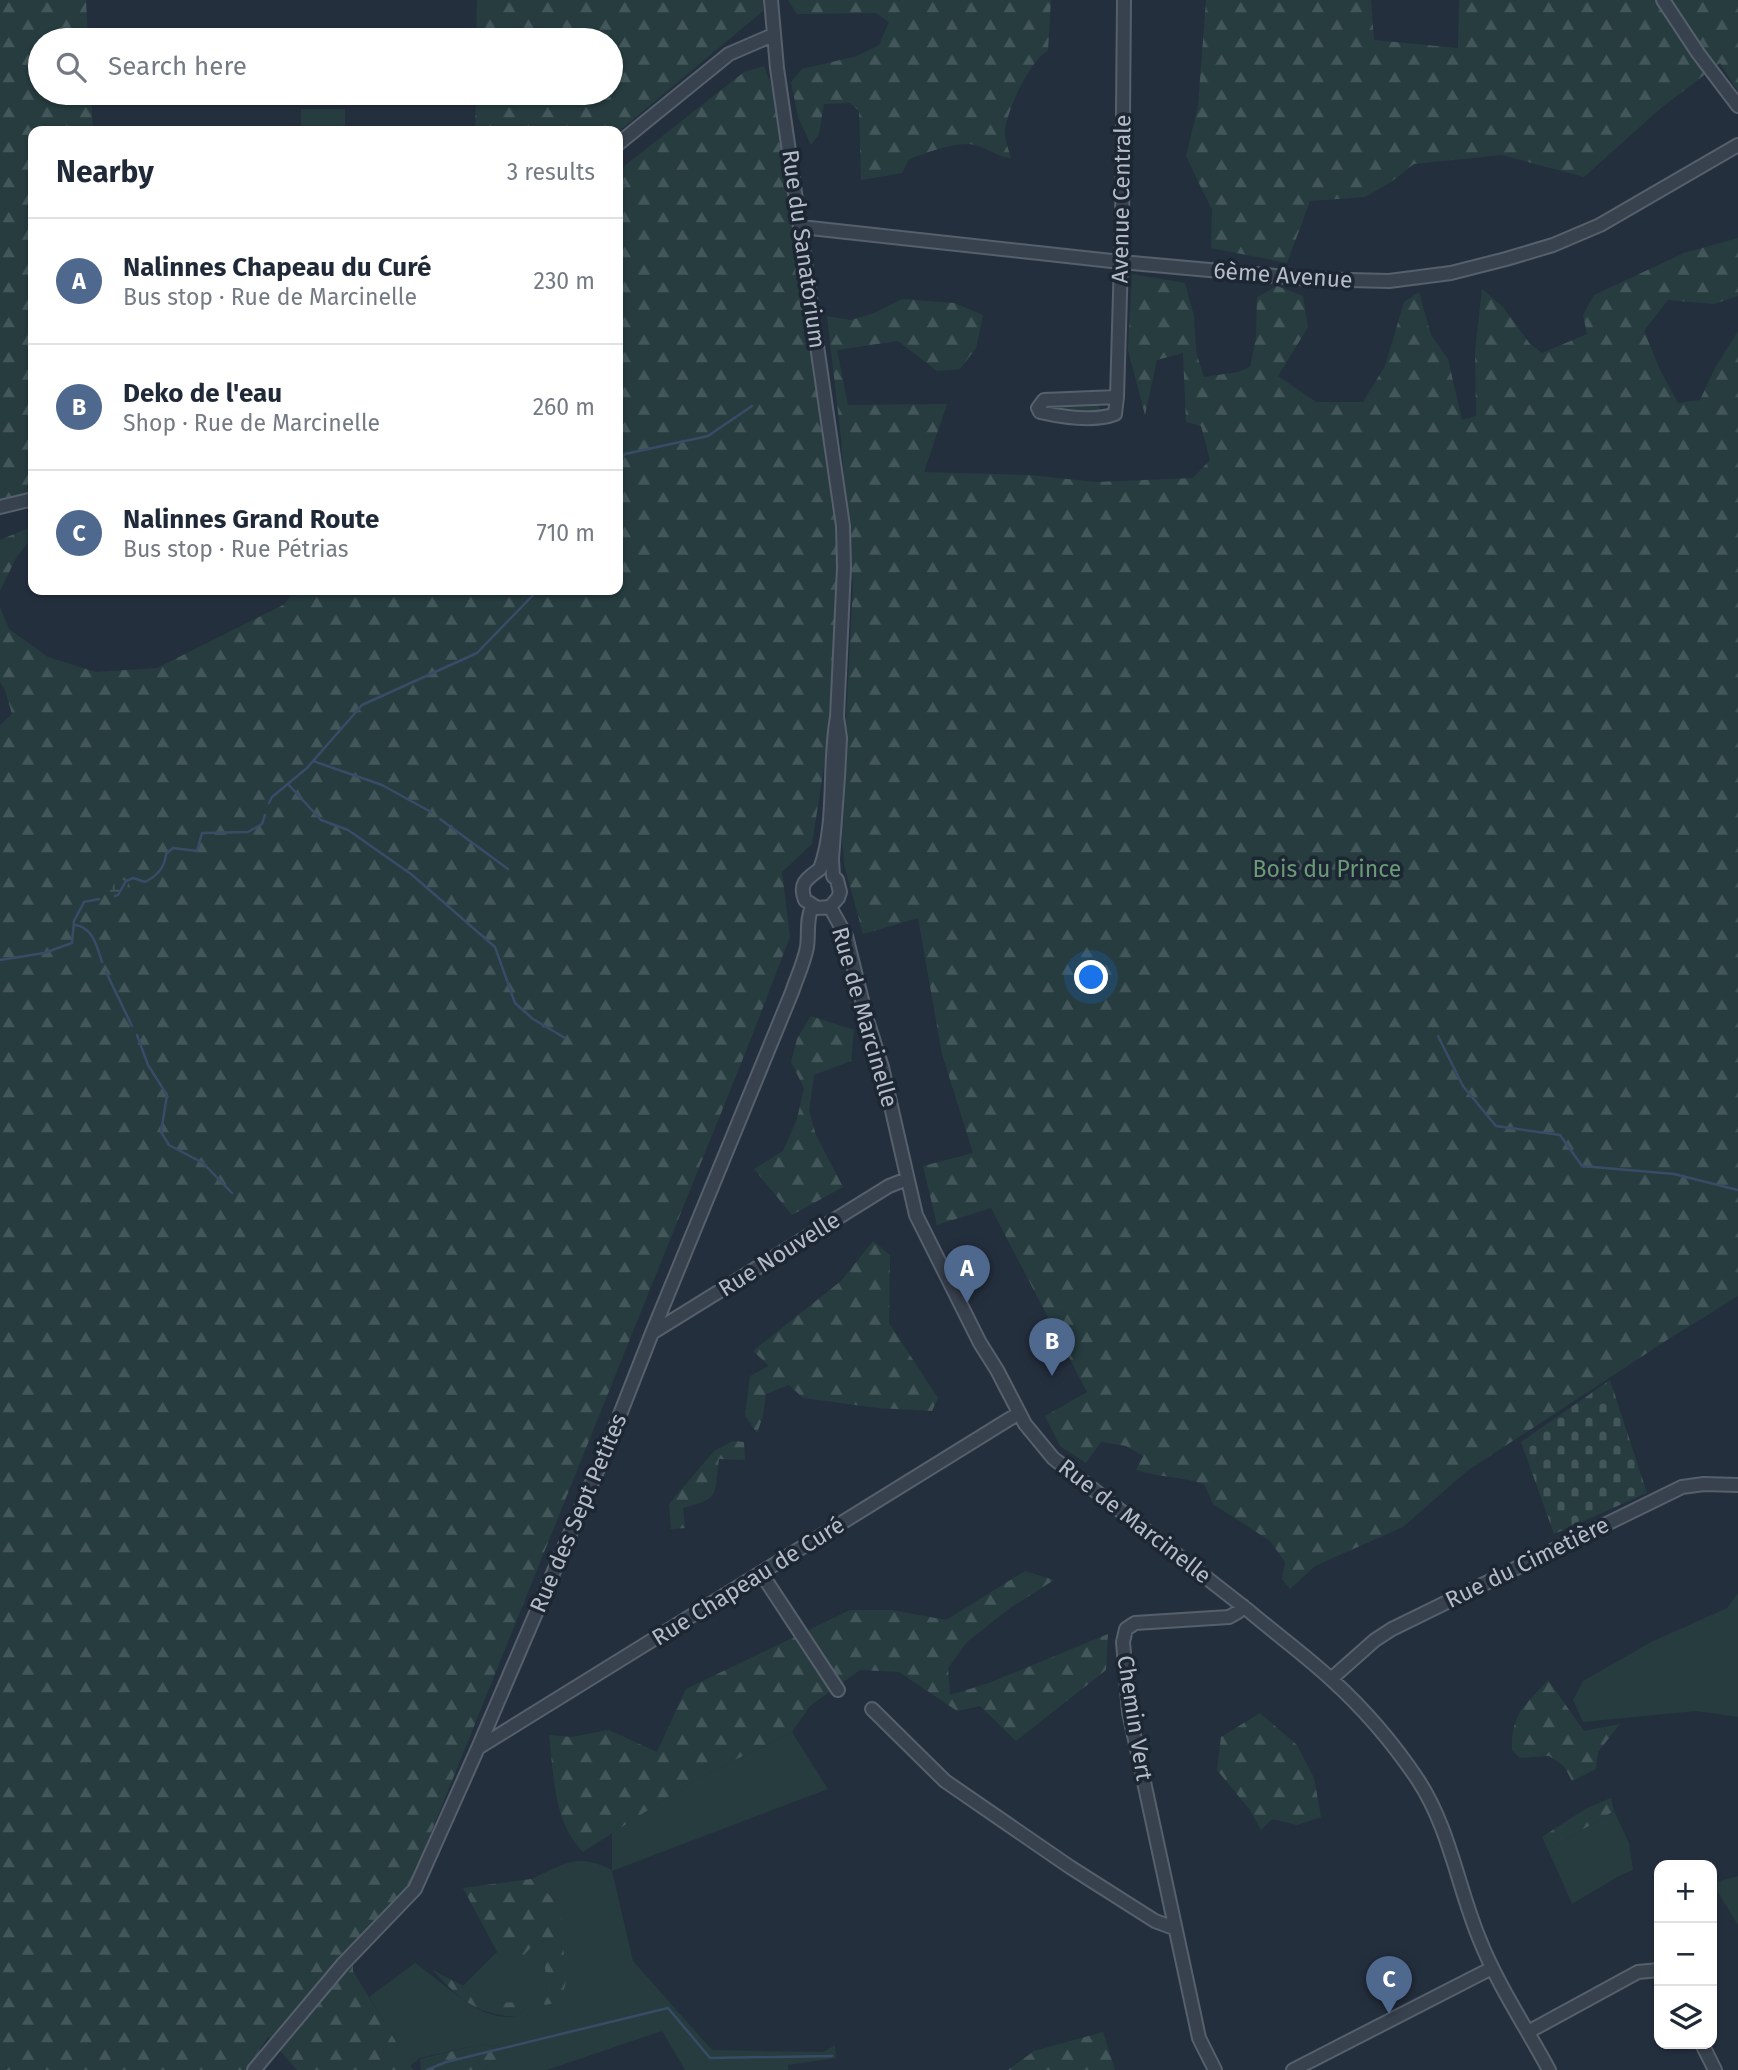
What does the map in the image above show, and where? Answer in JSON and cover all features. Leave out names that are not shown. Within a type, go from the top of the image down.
[{"type":"street","name":"Rue du Sanatorium","points":[[771,0],[840,498]]},
{"type":"street","name":"Avenue Centrale","points":[[1116,397],[1121,262],[1124,0]]},
{"type":"street","points":[[1663,0],[1738,106]]},
{"type":"street","points":[[623,140],[729,54],[774,35]]},
{"type":"street","name":"6ème Avenue","points":[[801,227],[1121,262],[1351,281],[1389,281],[1451,273],[1553,245],[1600,225],[1738,145]]},
{"type":"street","points":[[1116,397],[1115,414],[1103,419],[1049,414],[1040,412],[1038,408],[1044,400],[1116,397]]},
{"type":"street","name":"Rue de Marcinelle","points":[[837,717],[840,738],[832,859],[833,876],[840,892],[838,898],[824,909],[812,907],[805,900],[802,888],[807,878],[817,872],[827,836],[833,737],[837,717],[844,550],[840,498]]},
{"type":"street","points":[[0,507],[28,500]]},
{"type":"street","points":[[817,872],[833,876]]},
{"type":"street","name":"Rue de Marcinelle","points":[[830,906],[846,936],[918,1219],[980,1343],[1035,1439],[1054,1458],[1242,1605],[1331,1679],[1380,1731],[1414,1774],[1429,1799],[1473,1924],[1492,1968],[1549,2070]]},
{"type":"street","name":"Rue des Sept Petites","points":[[254,2070],[335,1972],[415,1889],[606,1450],[804,959],[812,907]]},
{"type":"street","name":"Rue Nouvelle","points":[[652,1332],[889,1186],[907,1179]]},
{"type":"street","name":"Rue Chapeau de Curé","points":[[478,1748],[1019,1413]]},
{"type":"street","name":"Rue du Cimetière","points":[[1331,1679],[1375,1640],[1392,1629],[1672,1491],[1692,1484],[1738,1485]]},
{"type":"street","points":[[761,1573],[838,1690]]},
{"type":"street","name":"Chemin Vert","points":[[1215,2070],[1199,2038],[1174,1928],[1129,1712],[1124,1635],[1126,1629],[1135,1623],[1229,1617],[1238,1612],[1242,1605]]},
{"type":"street","points":[[872,1709],[945,1781],[977,1805],[1155,1921],[1174,1928]]},
{"type":"street","points":[[1293,2070],[1492,1968]]},
{"type":"street","points":[[1528,2032],[1638,1972],[1654,1970]]},
{"type":"street","points":[[1704,2049],[1715,2070]]},
{"type":"green space","points":[[0,0],[86,0],[87,28],[28,28],[28,105],[92,105],[93,126],[28,126],[28,500],[0,508]]},
{"type":"green space","points":[[477,0],[763,0],[763,11],[623,128],[475,126],[476,105],[623,105],[623,28],[476,28]]},
{"type":"green space","points":[[788,0],[1051,0],[1048,50],[1027,75],[1007,122],[1005,137],[1011,158],[975,145],[959,144],[909,159],[902,173],[861,180],[859,111],[850,103],[824,104],[819,134],[811,145],[798,117],[791,82],[802,69],[857,56],[879,45],[889,22],[876,13],[797,14]]},
{"type":"green space","points":[[1206,0],[1371,0],[1374,40],[1458,48],[1459,0],[1738,0],[1738,92],[1720,63],[1661,108],[1584,177],[1502,155],[1414,164],[1365,197],[1310,201],[1287,263],[1211,248],[1212,210],[1186,156],[1198,106]]},
{"type":"green space","points":[[764,66],[777,100],[811,352],[839,529],[832,715],[812,844],[782,872],[790,937],[408,1890],[353,1949],[353,1971],[413,2070],[297,2070],[268,2037],[246,2070],[0,2070],[0,725],[12,714],[0,682],[0,607],[9,629],[48,657],[96,672],[157,668],[285,604],[291,595],[623,595],[623,167],[744,72]]},
{"type":"green space","points":[[301,109],[345,109],[345,126],[301,126]]},
{"type":"green space","name":"Bois du Prince","points":[[1738,238],[1738,296],[1714,304],[1668,300],[1644,331],[1660,370],[1678,403],[1700,400],[1715,368],[1738,331],[1738,1296],[1467,1471],[1403,1527],[1315,1566],[1290,1589],[1282,1579],[1285,1562],[1270,1541],[1213,1504],[1204,1484],[1136,1470],[1143,1456],[1126,1446],[1101,1442],[1086,1463],[1060,1446],[1045,1416],[1087,1392],[991,1208],[937,1225],[923,1166],[973,1153],[942,1054],[918,918],[863,934],[844,864],[841,821],[853,585],[841,438],[827,316],[851,320],[874,313],[902,299],[954,303],[983,315],[976,348],[960,369],[937,371],[898,341],[837,350],[848,405],[947,404],[924,472],[1029,475],[1096,482],[1193,478],[1210,460],[1201,426],[1186,422],[1183,353],[1157,360],[1145,415],[1128,350],[1132,274],[1185,283],[1194,316],[1196,352],[1204,377],[1238,372],[1250,367],[1256,338],[1257,297],[1277,286],[1303,296],[1308,327],[1278,376],[1316,402],[1363,402],[1385,366],[1404,302],[1419,292],[1431,335],[1448,359],[1462,420],[1476,416],[1475,351],[1482,289],[1503,307],[1530,344],[1542,353],[1587,334],[1583,315],[1594,295],[1684,253]]},
{"type":"green space","points":[[1050,404],[1098,404],[1101,411],[1096,414],[1049,408]]},
{"type":"green space","points":[[28,528],[28,542],[16,558],[0,591],[0,540]]},
{"type":"green space","points":[[118,878],[128,882],[127,892],[122,899],[113,900],[108,894]]},
{"type":"green space","points":[[811,1016],[854,1030],[851,1061],[814,1075],[809,1111],[816,1135],[843,1187],[792,1215],[754,1169],[783,1151],[797,1119],[804,1088],[791,1062],[797,1039]]},
{"type":"green space","points":[[873,1241],[890,1255],[889,1323],[938,1398],[932,1411],[878,1408],[803,1398],[789,1385],[766,1394],[757,1433],[745,1416],[750,1376],[769,1366],[753,1351],[841,1281]]},
{"type":"green space","points":[[1610,1380],[1647,1493],[1554,1534],[1521,1442]]},
{"type":"green space","points":[[733,1441],[744,1442],[745,1460],[719,1459],[713,1494],[704,1501],[683,1508],[685,1528],[671,1529],[669,1504],[714,1451]]},
{"type":"green space","points":[[1025,1571],[1054,1580],[1010,1608],[967,1642],[948,1668],[950,1695],[989,1683],[1108,1634],[1106,1670],[1016,1741],[980,1706],[957,1711],[899,1672],[860,1670],[810,1706],[792,1732],[698,1778],[583,1852],[573,1840],[560,1812],[549,1735],[572,1737],[609,1730],[657,1752],[686,1689],[850,1610],[892,1610],[946,1620]]},
{"type":"green space","points":[[1738,1593],[1738,1717],[1696,1711],[1583,1722],[1573,1700],[1583,1681],[1651,1642],[1727,1608]]},
{"type":"green space","points":[[1548,1680],[1584,1731],[1620,1724],[1598,1752],[1596,1769],[1572,1781],[1564,1766],[1549,1756],[1520,1758],[1512,1750],[1517,1718]]},
{"type":"green space","points":[[1260,1713],[1297,1745],[1314,1778],[1321,1817],[1297,1825],[1272,1819],[1261,1830],[1250,1810],[1217,1770],[1221,1737]]},
{"type":"green space","points":[[792,1732],[828,1789],[612,1871],[633,1961],[712,2050],[823,2052],[835,2045],[836,2058],[788,2065],[788,2070],[685,2070],[662,2031],[547,2070],[484,2070],[509,2049],[482,2044],[420,2058],[410,2066],[369,1997],[415,1963],[475,2007],[497,2016],[517,2017],[529,2004],[496,2002],[463,1986],[497,1952],[501,1959],[524,1955],[542,1935],[547,1990],[545,2005],[560,1904],[531,1879],[562,1865],[580,1861],[612,1870],[612,1833],[698,1778]]},
{"type":"green space","points":[[1611,1798],[1614,1811],[1548,1850],[1542,1837],[1587,1808]]},
{"type":"green space","points":[[1614,1811],[1629,1843],[1633,1870],[1572,1904],[1548,1850]]},
{"type":"green space","points":[[1738,1876],[1738,1925],[1717,1891],[1717,1882]]},
{"type":"green space","points":[[531,1879],[560,1904],[566,1981],[561,2002],[545,2005],[541,1997],[547,1990],[542,1936],[524,1955],[507,1963],[501,1959],[463,1888]]},
{"type":"green space","points":[[434,1971],[496,2002],[530,2003],[517,2017],[490,2013],[461,1998]]},
{"type":"green space","points":[[1103,2032],[1115,2070],[1008,2070],[1034,2051]]},
{"type":"green space","points":[[482,2044],[509,2049],[484,2070],[421,2070],[420,2059]]},
{"type":"waterway","points":[[623,456],[708,436],[752,406]]},
{"type":"waterway","points":[[269,803],[272,797],[307,768],[362,705],[477,653],[533,595]]},
{"type":"waterway","points":[[313,761],[382,785],[431,812]]},
{"type":"waterway","points":[[288,784],[321,820],[348,830],[411,874],[495,947],[515,1003],[533,1019],[565,1038]]},
{"type":"waterway","points":[[115,896],[126,881],[133,878],[145,882],[153,877],[160,871],[166,854],[173,848],[197,851],[202,833],[248,832],[262,824],[265,815]]},
{"type":"waterway","points":[[440,819],[508,869]]},
{"type":"waterway","points":[[0,960],[44,953],[72,943],[74,921],[84,902],[99,899]]},
{"type":"waterway","points":[[75,925],[90,934],[102,962]]},
{"type":"waterway","points":[[106,972],[132,1026]]},
{"type":"waterway","points":[[137,1035],[148,1065],[167,1095],[161,1132],[169,1145],[203,1163],[232,1193]]},
{"type":"waterway","points":[[1438,1036],[1463,1086],[1496,1126],[1560,1135],[1582,1166],[1674,1174],[1738,1190]]},
{"type":"waterway","points":[[427,2070],[446,2062],[668,2008],[710,2058],[832,2056]]},
{"type":"place","name":"Nalinnes Chapeau du Curé","points":[[967,1303]]},
{"type":"place","name":"Deko de l'eau","points":[[1052,1376]]},
{"type":"place","name":"Nalinnes Grand Route","points":[[1389,2014]]}]
